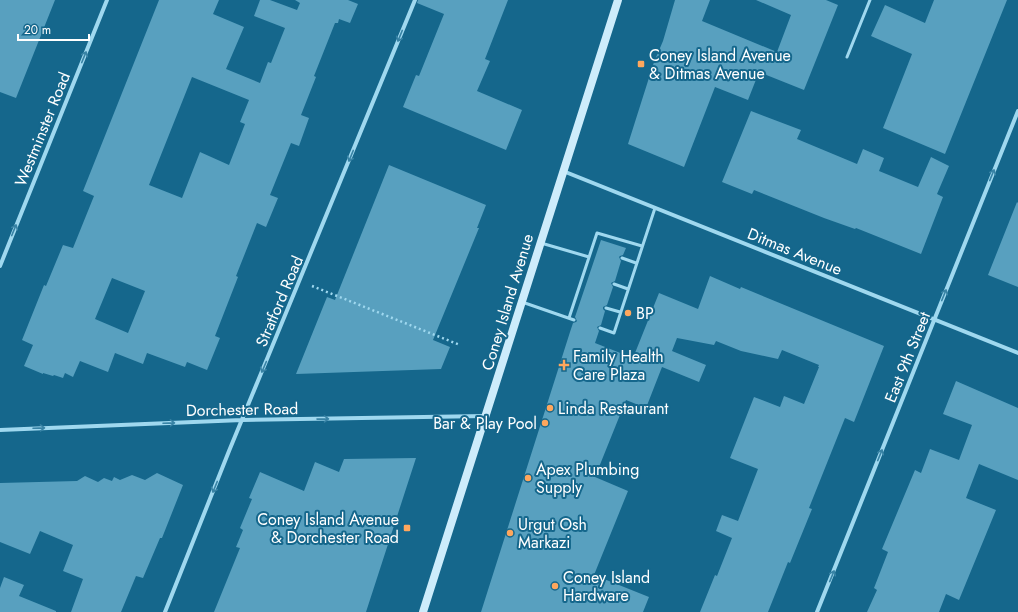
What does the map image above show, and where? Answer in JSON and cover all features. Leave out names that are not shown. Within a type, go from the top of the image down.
[{"type":"main road","name":"Coney Island Avenue","points":[[422,612],[486,416],[520,302],[618,0]]},
{"type":"street","name":"Westminster Road","points":[[0,266],[107,0]]},
{"type":"street","name":"Stratford Road","points":[[165,612],[242,420],[415,0]]},
{"type":"street","name":"East 9th Street","points":[[817,612],[1018,111]]},
{"type":"street","name":"Ditmas Avenue","points":[[563,171],[1018,353]]},
{"type":"street","name":"Dorchester Road","points":[[0,430],[242,420],[486,416]]},
{"type":"lane","points":[[847,57],[870,0]]},
{"type":"lane","points":[[600,328],[614,333],[655,208]]},
{"type":"lane","points":[[569,318],[597,233],[642,246]]},
{"type":"lane","points":[[540,242],[589,257]]},
{"type":"lane","points":[[592,248],[598,250]]},
{"type":"lane","points":[[622,258],[636,263]]},
{"type":"lane","points":[[583,274],[589,276]]},
{"type":"lane","points":[[614,284],[628,289]]},
{"type":"lane","points":[[576,298],[581,299]]},
{"type":"lane","points":[[520,302],[574,320]]},
{"type":"lane","points":[[606,308],[620,312]]},
{"type":"path","points":[[300,281],[460,345]]},
{"type":"building","points":[[0,0],[55,0],[16,98],[0,92]]},
{"type":"building","points":[[159,0],[219,0],[213,14],[244,27],[226,69],[260,83],[268,62],[271,63],[285,28],[254,16],[260,0],[270,0],[297,10],[300,3],[295,0],[348,0],[358,4],[350,23],[339,19],[338,23],[335,23],[314,76],[316,77],[301,115],[309,118],[299,146],[291,143],[270,195],[278,198],[266,227],[257,223],[236,276],[238,277],[215,336],[220,338],[207,370],[187,362],[185,367],[147,353],[143,364],[115,353],[108,372],[80,361],[73,377],[65,373],[63,378],[43,374],[24,366],[33,345],[22,340],[44,285],[46,286],[63,245],[73,248],[94,196],[83,191]],"holes":[[[192,77],[249,100],[240,122],[245,124],[229,165],[200,152],[182,198],[149,185]],[[112,278],[145,291],[128,333],[95,319]]]},
{"type":"building","points":[[418,0],[508,0],[485,59],[490,61],[477,91],[522,110],[506,150],[403,107],[416,75],[419,76],[444,14],[417,3]]},
{"type":"building","points":[[675,0],[710,0],[702,21],[777,52],[791,15],[756,0],[826,0],[838,5],[804,90],[759,72],[748,100],[715,87],[684,167],[628,144],[654,62],[663,41]]},
{"type":"building","points":[[934,0],[1007,0],[945,154],[883,128],[912,54],[871,36],[885,5],[925,23]]},
{"type":"building","points":[[751,111],[801,130],[797,139],[857,164],[863,149],[884,158],[879,171],[918,187],[931,157],[949,166],[937,194],[943,197],[921,254],[754,190],[752,194],[722,182]]},
{"type":"building","points":[[389,165],[486,205],[477,228],[479,228],[433,340],[450,347],[441,369],[296,374],[327,297],[335,300]]},
{"type":"building","points":[[1017,202],[1018,203],[1018,287],[988,275]]},
{"type":"building","points":[[601,240],[626,248],[623,255],[619,257],[621,261],[615,281],[611,283],[613,287],[607,305],[603,307],[605,311],[601,325],[597,327],[599,331],[595,343],[633,358],[659,293],[698,309],[710,276],[740,289],[741,287],[884,346],[854,422],[845,418],[809,508],[812,509],[790,563],[788,562],[768,612],[700,612],[715,575],[717,576],[732,538],[716,531],[722,515],[738,521],[758,469],[730,458],[754,397],[780,407],[784,396],[804,404],[819,365],[782,350],[778,359],[741,351],[716,341],[714,345],[677,338],[672,351],[706,365],[699,382],[662,367],[646,408],[626,400],[595,477],[628,491],[594,575],[649,597],[643,612],[481,612],[570,332],[573,323],[577,321],[575,317]]},
{"type":"building","points":[[956,381],[1018,408],[1018,480],[979,464],[966,498],[996,510],[959,600],[946,594],[939,612],[867,612],[877,590],[874,588],[888,552],[882,549],[915,470],[921,473],[930,449],[959,460],[972,425],[943,414]]},
{"type":"building","points":[[416,458],[366,612],[214,612],[240,548],[236,547],[243,530],[240,528],[252,499],[249,498],[260,472],[304,491],[315,462],[339,472],[344,459]]},
{"type":"building","points":[[157,473],[183,485],[162,538],[160,538],[143,578],[136,576],[121,612],[71,612],[83,579],[63,571],[73,545],[40,531],[30,554],[0,542],[0,483],[77,481],[85,476],[98,482],[104,478],[112,481],[114,477],[120,480],[132,475],[145,480]]},
{"type":"building","points":[[4,577],[24,585],[19,596],[56,612],[0,612],[0,588]]},
{"type":"place","name":"Coney Island Avenue & Ditmas Avenue","points":[[641,64]]},
{"type":"place","name":"BP","points":[[628,313]]},
{"type":"place","name":"Family Health Care Plaza","points":[[564,365]]},
{"type":"place","name":"Linda Restaurant","points":[[550,408]]},
{"type":"place","name":"Bar & Play Pool","points":[[545,423]]},
{"type":"place","name":"Apex Plumbing Supply","points":[[528,478]]},
{"type":"place","name":"Coney Island Avenue & Dorchester Road","points":[[407,528]]},
{"type":"place","name":"Urgut Osh Markazi","points":[[510,533]]},
{"type":"place","name":"Coney Island Hardware","points":[[555,586]]}]
